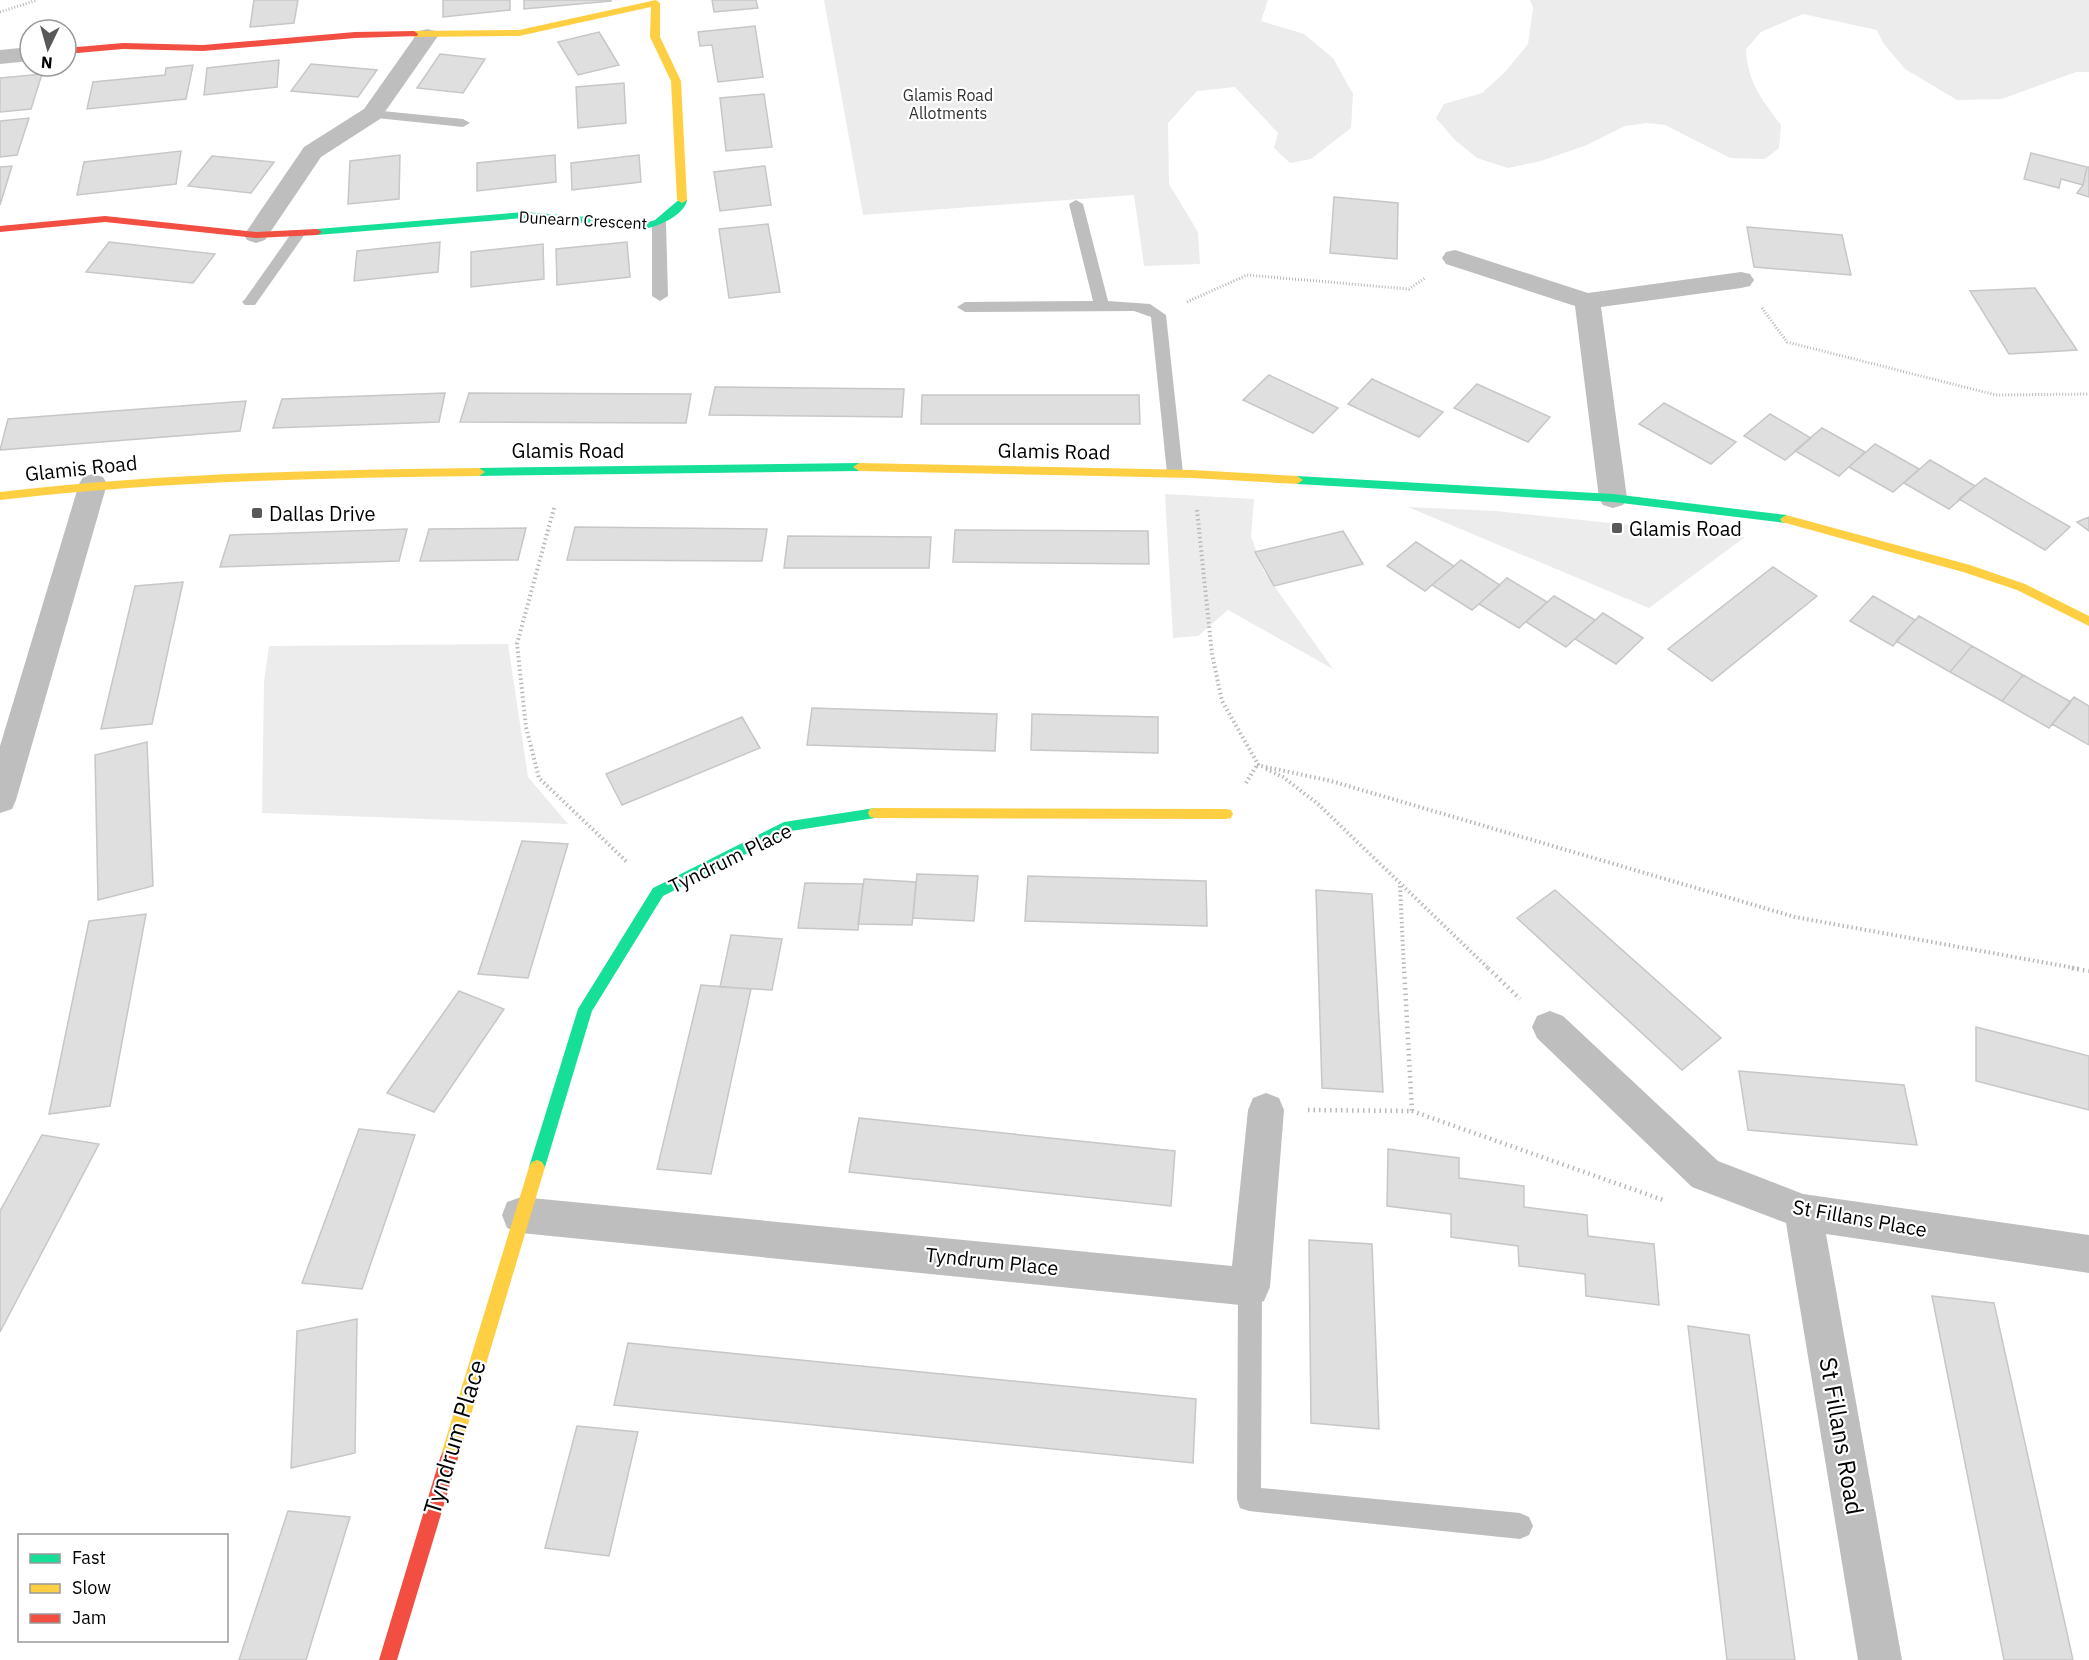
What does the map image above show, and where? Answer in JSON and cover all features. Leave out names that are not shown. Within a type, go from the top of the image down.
[{"type":"street","name":"Dunearn Crescent","points":[[0,229],[105,219],[256,235],[298,234],[524,215],[649,225],[660,222],[682,204],[676,81],[655,37],[656,3],[519,33],[427,36],[355,35],[203,48],[123,46],[78,50]]},
{"type":"street","points":[[256,235],[312,152],[372,114],[427,36]]},
{"type":"street","points":[[0,57],[18,55]]},
{"type":"street","points":[[1455,258],[1587,301],[1741,280]]},
{"type":"street","points":[[1587,301],[1613,498]]},
{"type":"street","name":"Glamis Road","points":[[0,496],[93,484],[281,474],[842,468],[1175,473],[1613,498],[1797,520],[2021,587],[2089,621]]},
{"type":"street","points":[[0,800],[93,484]]},
{"type":"street","name":"Tyndrum Place","points":[[388,1660],[585,1009],[658,892],[789,826],[875,813],[1226,814]]},
{"type":"street","name":"St Fillans Place","points":[[1550,1027],[1705,1174],[1803,1212],[2089,1254]]},
{"type":"street","points":[[1250,1287],[1266,1110]]},
{"type":"street","name":"St Fillans Road","points":[[1803,1212],[1880,1660]]},
{"type":"street","name":"Tyndrum Place","points":[[521,1215],[1250,1287]]},
{"type":"lane","points":[[372,114],[462,123]]},
{"type":"lane","points":[[1076,204],[1102,306]]},
{"type":"lane","points":[[660,222],[660,296]]},
{"type":"lane","points":[[250,303],[298,234]]},
{"type":"lane","points":[[965,307],[1134,306],[1150,309],[1158,315],[1175,473]]},
{"type":"lane","points":[[1250,1287],[1249,1499],[1520,1526]]},
{"type":"path","points":[[0,12],[37,0]]},
{"type":"path","points":[[1158,315],[1247,275],[1409,289],[1455,258]]},
{"type":"path","points":[[1741,280],[1787,342],[1996,395],[2089,394]]},
{"type":"path","points":[[565,470],[517,644],[526,728],[539,778],[658,892]]},
{"type":"path","points":[[1192,474],[1212,654],[1222,701],[1257,765],[1284,777],[1318,804],[1550,1027]]},
{"type":"path","points":[[1257,765],[1331,781],[1795,917],[2089,971]]},
{"type":"path","points":[[1400,885],[1412,1111]]},
{"type":"path","points":[[1266,1110],[1412,1111],[1676,1204]]},
{"type":"green space","name":"Glamis Road Allotments","points":[[824,0],[1268,0],[1261,21],[1304,34],[1333,58],[1353,94],[1351,128],[1311,159],[1290,163],[1274,148],[1278,133],[1235,87],[1197,91],[1168,123],[1169,184],[1198,232],[1200,264],[1144,266],[1134,195],[863,215]]},
{"type":"green space","points":[[1530,0],[2089,0],[2089,72],[2076,72],[2002,99],[1957,100],[1905,69],[1883,43],[1877,30],[1803,14],[1761,32],[1746,49],[1747,61],[1757,90],[1781,125],[1779,148],[1765,159],[1730,158],[1665,125],[1647,123],[1625,126],[1587,145],[1541,161],[1508,168],[1477,158],[1455,140],[1436,118],[1444,104],[1482,93],[1505,72],[1528,44],[1533,8]]},
{"type":"green space","points":[[1165,494],[1254,499],[1251,536],[1263,570],[1333,669],[1228,610],[1198,636],[1173,638]]},
{"type":"green space","points":[[1408,507],[1495,511],[1745,537],[1649,608]]},
{"type":"green space","points":[[508,644],[528,777],[568,824],[262,813],[264,682],[269,646]]},
{"type":"building","points":[[254,0],[298,0],[294,23],[250,27]]},
{"type":"building","points":[[443,0],[510,0],[510,10],[443,17]]},
{"type":"building","points":[[524,0],[611,0],[611,1],[524,9]]},
{"type":"building","points":[[712,0],[756,0],[758,8],[714,12]]},
{"type":"building","points":[[755,26],[763,77],[718,82],[712,45],[700,46],[698,32]]},
{"type":"building","points":[[599,32],[619,65],[578,75],[558,42]]},
{"type":"building","points":[[440,54],[485,59],[463,93],[417,88]]},
{"type":"building","points":[[279,60],[277,87],[204,95],[207,68]]},
{"type":"building","points":[[311,64],[377,70],[358,97],[291,91]]},
{"type":"building","points":[[193,65],[186,99],[87,109],[93,82],[165,75],[166,68]]},
{"type":"building","points":[[0,78],[41,78],[31,109],[0,112]]},
{"type":"building","points":[[624,83],[626,123],[578,128],[576,87]]},
{"type":"building","points":[[764,94],[772,147],[726,151],[720,98]]},
{"type":"building","points":[[29,118],[17,155],[0,157],[0,121]]},
{"type":"building","points":[[181,151],[176,184],[77,195],[84,162]]},
{"type":"building","points":[[2031,153],[2087,167],[2083,185],[2061,179],[2059,188],[2024,179]]},
{"type":"building","points":[[400,155],[399,199],[348,204],[350,161]]},
{"type":"building","points":[[555,155],[556,182],[477,191],[477,163]]},
{"type":"building","points":[[639,155],[641,182],[572,190],[571,163]]},
{"type":"building","points":[[212,156],[274,162],[251,193],[188,186]]},
{"type":"building","points":[[12,166],[0,205],[0,167]]},
{"type":"building","points":[[765,166],[771,205],[720,211],[714,172]]},
{"type":"building","points":[[2087,167],[2089,167],[2089,197],[2077,193],[2083,185]]},
{"type":"building","points":[[1334,197],[1398,203],[1397,259],[1330,253]]},
{"type":"building","points":[[768,224],[780,292],[729,298],[719,229]]},
{"type":"building","points":[[1747,227],[1842,235],[1851,275],[1754,267]]},
{"type":"building","points":[[109,242],[215,254],[193,283],[86,272]]},
{"type":"building","points":[[440,242],[438,272],[354,281],[357,251]]},
{"type":"building","points":[[627,242],[630,277],[557,285],[556,249]]},
{"type":"building","points":[[543,244],[544,279],[471,287],[471,252]]},
{"type":"building","points":[[2035,288],[2077,350],[2009,354],[1970,291]]},
{"type":"building","points":[[1269,375],[1338,408],[1313,433],[1243,400]]},
{"type":"building","points":[[1372,379],[1443,412],[1419,437],[1348,404]]},
{"type":"building","points":[[1477,384],[1550,417],[1528,442],[1454,408]]},
{"type":"building","points":[[715,387],[904,389],[902,417],[709,415]]},
{"type":"building","points":[[445,393],[439,422],[273,428],[282,399]]},
{"type":"building","points":[[469,393],[691,394],[686,423],[460,422]]},
{"type":"building","points":[[922,395],[1139,395],[1140,424],[921,424]]},
{"type":"building","points":[[246,401],[240,431],[0,450],[8,419]]},
{"type":"building","points":[[1664,403],[1736,442],[1711,464],[1639,424]]},
{"type":"building","points":[[1770,414],[1811,438],[1785,460],[1744,436]]},
{"type":"building","points":[[1822,428],[1865,452],[1839,476],[1795,451]]},
{"type":"building","points":[[1875,444],[1919,469],[1893,492],[1849,467]]},
{"type":"building","points":[[1930,460],[1975,486],[1949,509],[1904,483]]},
{"type":"building","points":[[1985,478],[2070,527],[2045,550],[1959,499]]},
{"type":"building","points":[[2089,517],[2089,531],[2077,522]]},
{"type":"building","points":[[575,527],[767,529],[762,561],[567,560]]},
{"type":"building","points":[[526,528],[518,560],[420,561],[429,529]]},
{"type":"building","points":[[407,529],[399,561],[220,567],[230,535]]},
{"type":"building","points":[[955,530],[1148,531],[1149,564],[953,562]]},
{"type":"building","points":[[1343,531],[1363,564],[1274,586],[1255,552]]},
{"type":"building","points":[[788,536],[931,537],[929,568],[784,568]]},
{"type":"building","points":[[1416,542],[1454,566],[1425,591],[1387,566]]},
{"type":"building","points":[[1461,560],[1500,585],[1472,610],[1432,585]]},
{"type":"building","points":[[1773,567],[1817,596],[1712,681],[1668,649]]},
{"type":"building","points":[[1507,578],[1547,602],[1519,628],[1479,604]]},
{"type":"building","points":[[183,582],[152,724],[101,729],[135,586]]},
{"type":"building","points":[[1554,596],[1595,620],[1566,647],[1526,622]]},
{"type":"building","points":[[1873,596],[1915,620],[1893,646],[1850,621]]},
{"type":"building","points":[[1603,613],[1643,638],[1616,664],[1575,639]]},
{"type":"building","points":[[1919,616],[1972,646],[1950,672],[1896,641]]},
{"type":"building","points":[[1972,646],[2023,675],[2002,701],[1950,672]]},
{"type":"building","points":[[2023,675],[2071,702],[2049,728],[2002,701]]},
{"type":"building","points":[[2074,697],[2089,706],[2089,745],[2052,724]]},
{"type":"building","points":[[812,708],[997,714],[995,751],[807,745]]},
{"type":"building","points":[[1032,714],[1158,717],[1158,753],[1031,750]]},
{"type":"building","points":[[742,717],[760,748],[622,805],[606,774]]},
{"type":"building","points":[[147,742],[153,886],[98,900],[95,755]]},
{"type":"building","points":[[522,841],[568,844],[528,978],[478,974]]},
{"type":"building","points":[[917,874],[978,876],[974,921],[913,918]]},
{"type":"building","points":[[1028,876],[1206,881],[1207,926],[1025,921]]},
{"type":"building","points":[[864,879],[916,882],[912,925],[858,924]]},
{"type":"building","points":[[805,883],[863,884],[858,930],[798,928]]},
{"type":"building","points":[[1316,890],[1372,894],[1383,1092],[1322,1088]]},
{"type":"building","points":[[1555,890],[1721,1038],[1682,1070],[1517,918]]},
{"type":"building","points":[[146,914],[110,1106],[49,1114],[89,921]]},
{"type":"building","points":[[731,935],[782,939],[772,990],[720,987]]},
{"type":"building","points":[[701,985],[751,989],[711,1174],[657,1169]]},
{"type":"building","points":[[459,991],[504,1009],[434,1112],[387,1093]]},
{"type":"building","points":[[1976,1027],[2089,1056],[2089,1110],[1976,1081]]},
{"type":"building","points":[[1739,1071],[1904,1085],[1917,1145],[1748,1130]]},
{"type":"building","points":[[859,1118],[1175,1151],[1171,1206],[849,1172]]},
{"type":"building","points":[[359,1129],[415,1135],[362,1289],[302,1283]]},
{"type":"building","points":[[42,1135],[99,1144],[0,1332],[0,1211]]},
{"type":"building","points":[[1388,1149],[1459,1158],[1459,1178],[1524,1186],[1524,1207],[1587,1215],[1588,1236],[1654,1244],[1659,1305],[1586,1296],[1585,1274],[1519,1266],[1518,1246],[1451,1237],[1451,1214],[1387,1206]]},
{"type":"building","points":[[1309,1240],[1372,1244],[1379,1429],[1311,1423]]},
{"type":"building","points":[[1932,1296],[1994,1303],[2073,1660],[2004,1660]]},
{"type":"building","points":[[357,1319],[355,1453],[291,1468],[297,1331]]},
{"type":"building","points":[[1688,1326],[1749,1335],[1795,1660],[1727,1660]]},
{"type":"building","points":[[628,1343],[1196,1399],[1193,1463],[614,1405]]},
{"type":"building","points":[[577,1426],[638,1432],[609,1556],[545,1548]]},
{"type":"building","points":[[288,1511],[350,1517],[306,1660],[239,1660]]},
{"type":"traffic: fast","points":[[317,232],[524,215],[649,225],[659,222],[682,204],[682,200]]},
{"type":"traffic: fast","points":[[479,472],[859,467]]},
{"type":"traffic: fast","points":[[1297,480],[1613,498],[1786,519]]},
{"type":"traffic: fast","points":[[537,1167],[585,1009],[658,892],[789,826],[875,813]]},
{"type":"traffic: slow","points":[[414,34],[519,33],[656,3],[655,37],[676,81],[682,200]]},
{"type":"traffic: slow","points":[[859,467],[1192,474],[1297,480]]},
{"type":"traffic: slow","points":[[0,496],[179,480],[479,472]]},
{"type":"traffic: slow","points":[[1786,519],[1966,568],[2021,587],[2089,621]]},
{"type":"traffic: slow","points":[[875,813],[1226,814]]},
{"type":"traffic: slow","points":[[449,1458],[537,1167]]},
{"type":"traffic: jam","points":[[78,50],[123,46],[203,48],[355,35],[414,34]]},
{"type":"traffic: jam","points":[[0,229],[105,219],[256,235],[317,232]]},
{"type":"traffic: jam","points":[[388,1660],[449,1458]]},
{"type":"place","name":"Dallas Drive","points":[[257,513]]},
{"type":"place","name":"Glamis Road","points":[[1617,528]]}]
